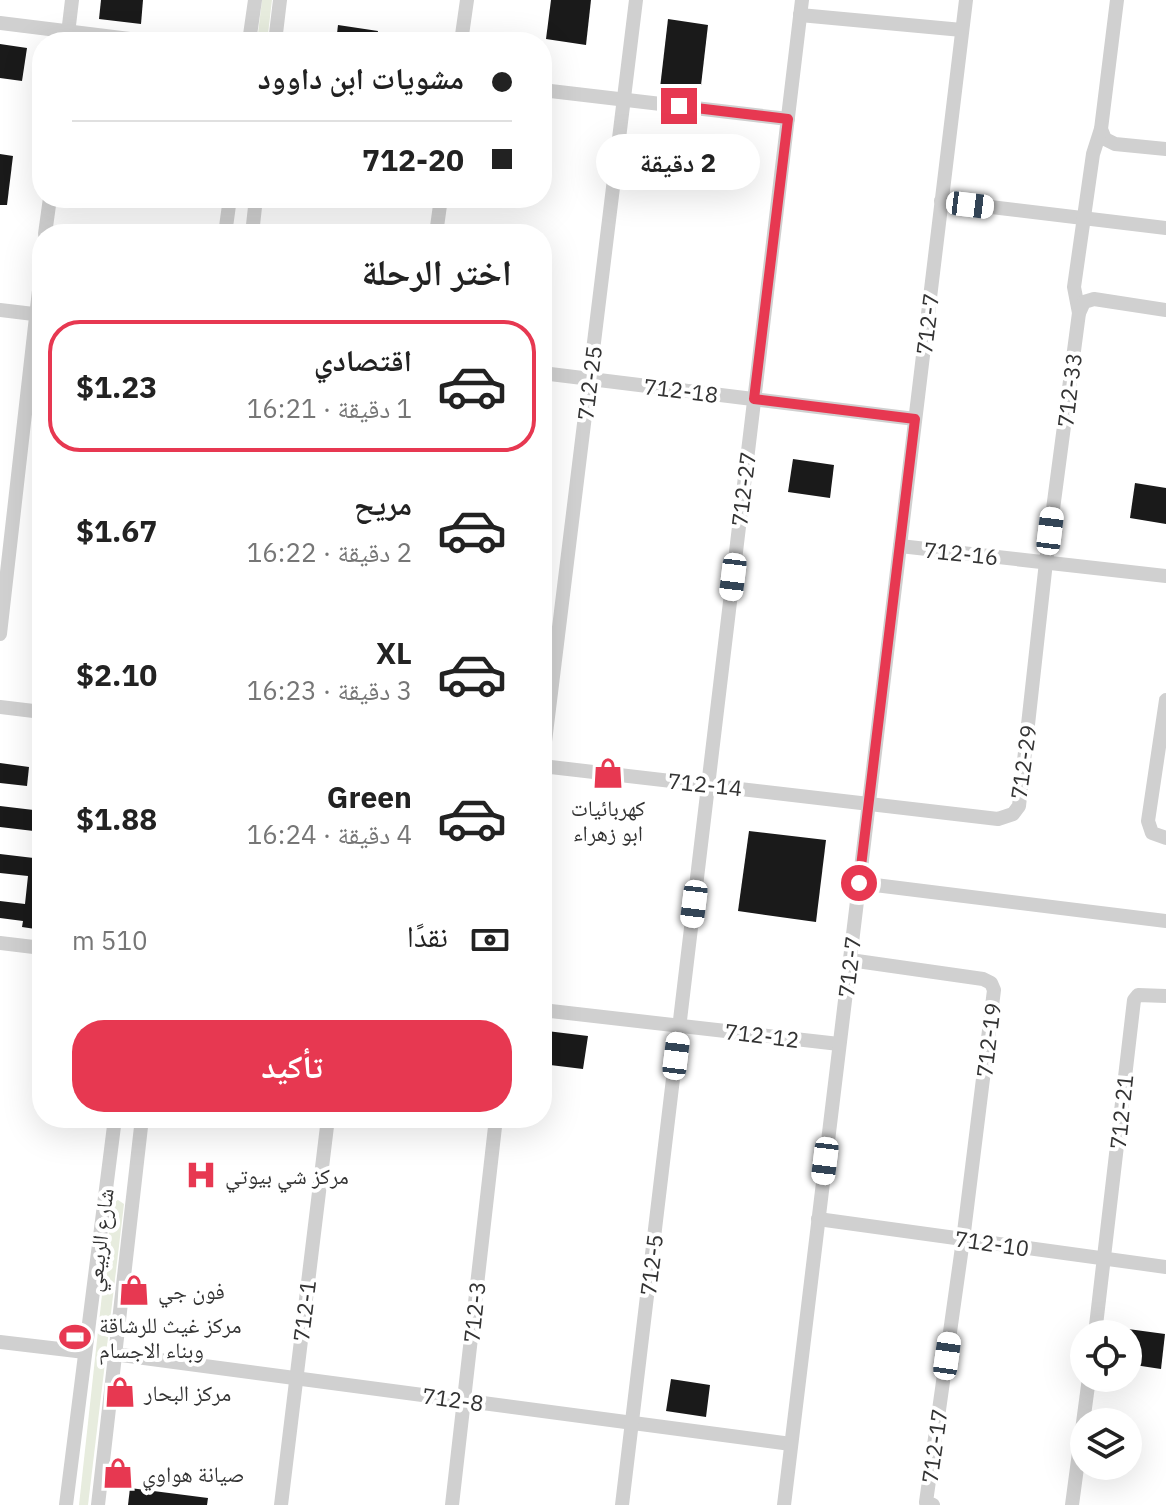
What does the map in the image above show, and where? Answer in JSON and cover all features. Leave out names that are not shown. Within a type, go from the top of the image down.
[{"type":"street","points":[[69,32],[72,0]]},
{"type":"street","points":[[250,32],[255,0]]},
{"type":"street","points":[[276,32],[280,0]]},
{"type":"street","points":[[462,32],[467,0]]},
{"type":"street","name":"712-25","points":[[552,685],[636,0]]},
{"type":"street","name":"712-7","points":[[784,1505],[966,0]]},
{"type":"street","name":"712-33","points":[[1046,562],[1079,313],[1074,287],[1093,154],[1101,129],[1117,0]]},
{"type":"street","points":[[801,8],[962,30]]},
{"type":"street","name":"712-27","points":[[679,1026],[801,8]]},
{"type":"street","points":[[0,23],[44,32]]},
{"type":"street","points":[[552,91],[788,119]]},
{"type":"street","points":[[1101,129],[1105,139],[1115,144],[1166,149]]},
{"type":"street","points":[[941,201],[1166,228]]},
{"type":"street","points":[[1079,313],[1084,302],[1094,299],[1166,310]]},
{"type":"street","points":[[0,310],[32,314]]},
{"type":"street","points":[[0,634],[32,372]]},
{"type":"street","name":"712-18","points":[[552,374],[915,419]]},
{"type":"street","name":"712-16","points":[[900,546],[1166,576]]},
{"type":"street","name":"712-29","points":[[869,802],[998,819],[1013,814],[1019,806],[1046,562]]},
{"type":"street","points":[[1166,700],[1161,766],[1148,821],[1152,833],[1166,838]]},
{"type":"street","points":[[0,707],[32,711]]},
{"type":"street","name":"712-14","points":[[552,767],[869,802]]},
{"type":"street","points":[[859,883],[1166,921]]},
{"type":"street","points":[[0,943],[32,947]]},
{"type":"street","name":"712-19","points":[[850,960],[983,979],[991,983],[994,990],[963,1240]]},
{"type":"street","name":"712-21","points":[[1105,1258],[1134,1000],[1138,995],[1145,994],[1166,996]]},
{"type":"street","name":"712-12","points":[[552,1011],[839,1044]]},
{"type":"street","name":"712-5","points":[[622,1505],[679,1026]]},
{"type":"street","name":"شارع الربيعي","points":[[66,1505],[114,1128]]},
{"type":"street","name":"شارع الربيعي","points":[[98,1505],[141,1128]]},
{"type":"street","name":"712-1","points":[[281,1505],[327,1128]]},
{"type":"street","name":"712-3","points":[[452,1505],[495,1128]]},
{"type":"street","points":[[107,1179],[133,1183]]},
{"type":"street","name":"712-10","points":[[818,1219],[1166,1267]]},
{"type":"street","name":"712-17","points":[[928,1504],[963,1240]]},
{"type":"street","points":[[1097,1320],[1105,1258]]},
{"type":"street","points":[[0,1342],[85,1352]]},
{"type":"street","name":"712-8","points":[[114,1354],[791,1444]]},
{"type":"street","points":[[1072,1505],[1087,1392]]},
{"type":"shaded area","points":[[262,0],[272,0],[268,32],[258,32]]},
{"type":"shaded area","points":[[118,1200],[124,1204],[88,1505],[79,1505],[112,1203]]},
{"type":"building","points":[[101,0],[143,0],[141,24],[99,19]]},
{"type":"building","points":[[551,0],[591,0],[586,45],[552,40],[552,32],[547,32]]},
{"type":"building","points":[[668,19],[708,25],[700,94],[660,88]]},
{"type":"building","points":[[338,25],[378,31],[378,32],[337,32]]},
{"type":"building","points":[[0,44],[27,48],[22,81],[0,78]]},
{"type":"building","points":[[0,154],[13,156],[7,205],[0,205]]},
{"type":"building","points":[[793,459],[834,465],[830,498],[788,492]]},
{"type":"building","points":[[1135,483],[1166,488],[1166,524],[1130,518]]},
{"type":"building","points":[[0,763],[29,767],[27,786],[0,783]]},
{"type":"building","points":[[0,806],[32,810],[32,831],[0,827]]},
{"type":"building","points":[[749,831],[826,840],[816,922],[738,911]]},
{"type":"building","points":[[0,854],[32,858],[32,928],[22,927],[23,921],[0,918],[0,901],[25,904],[28,876],[0,873]]},
{"type":"building","points":[[552,1032],[588,1036],[583,1069],[552,1065]]},
{"type":"building","points":[[1142,1331],[1165,1334],[1161,1369],[1142,1366]]},
{"type":"building","points":[[671,1379],[710,1385],[706,1417],[666,1411]]},
{"type":"building","points":[[130,1488],[208,1498],[207,1505],[128,1505]]},
{"type":"place","name":"كهربائيات ابو زهراء","points":[[608,773]]},
{"type":"place","name":"مركز شي بيوتي","points":[[201,1175]]},
{"type":"place","name":"فون جي","points":[[134,1290]]},
{"type":"place","name":"مركز غيث للرشاقة وبناء الاجسام","points":[[75,1337]]},
{"type":"place","name":"مركز البحار","points":[[120,1392]]},
{"type":"place","name":"صيانة هواوي","points":[[118,1473]]},
{"type":"route","points":[[679,106],[788,119],[754,399],[915,419],[859,883]]}]
